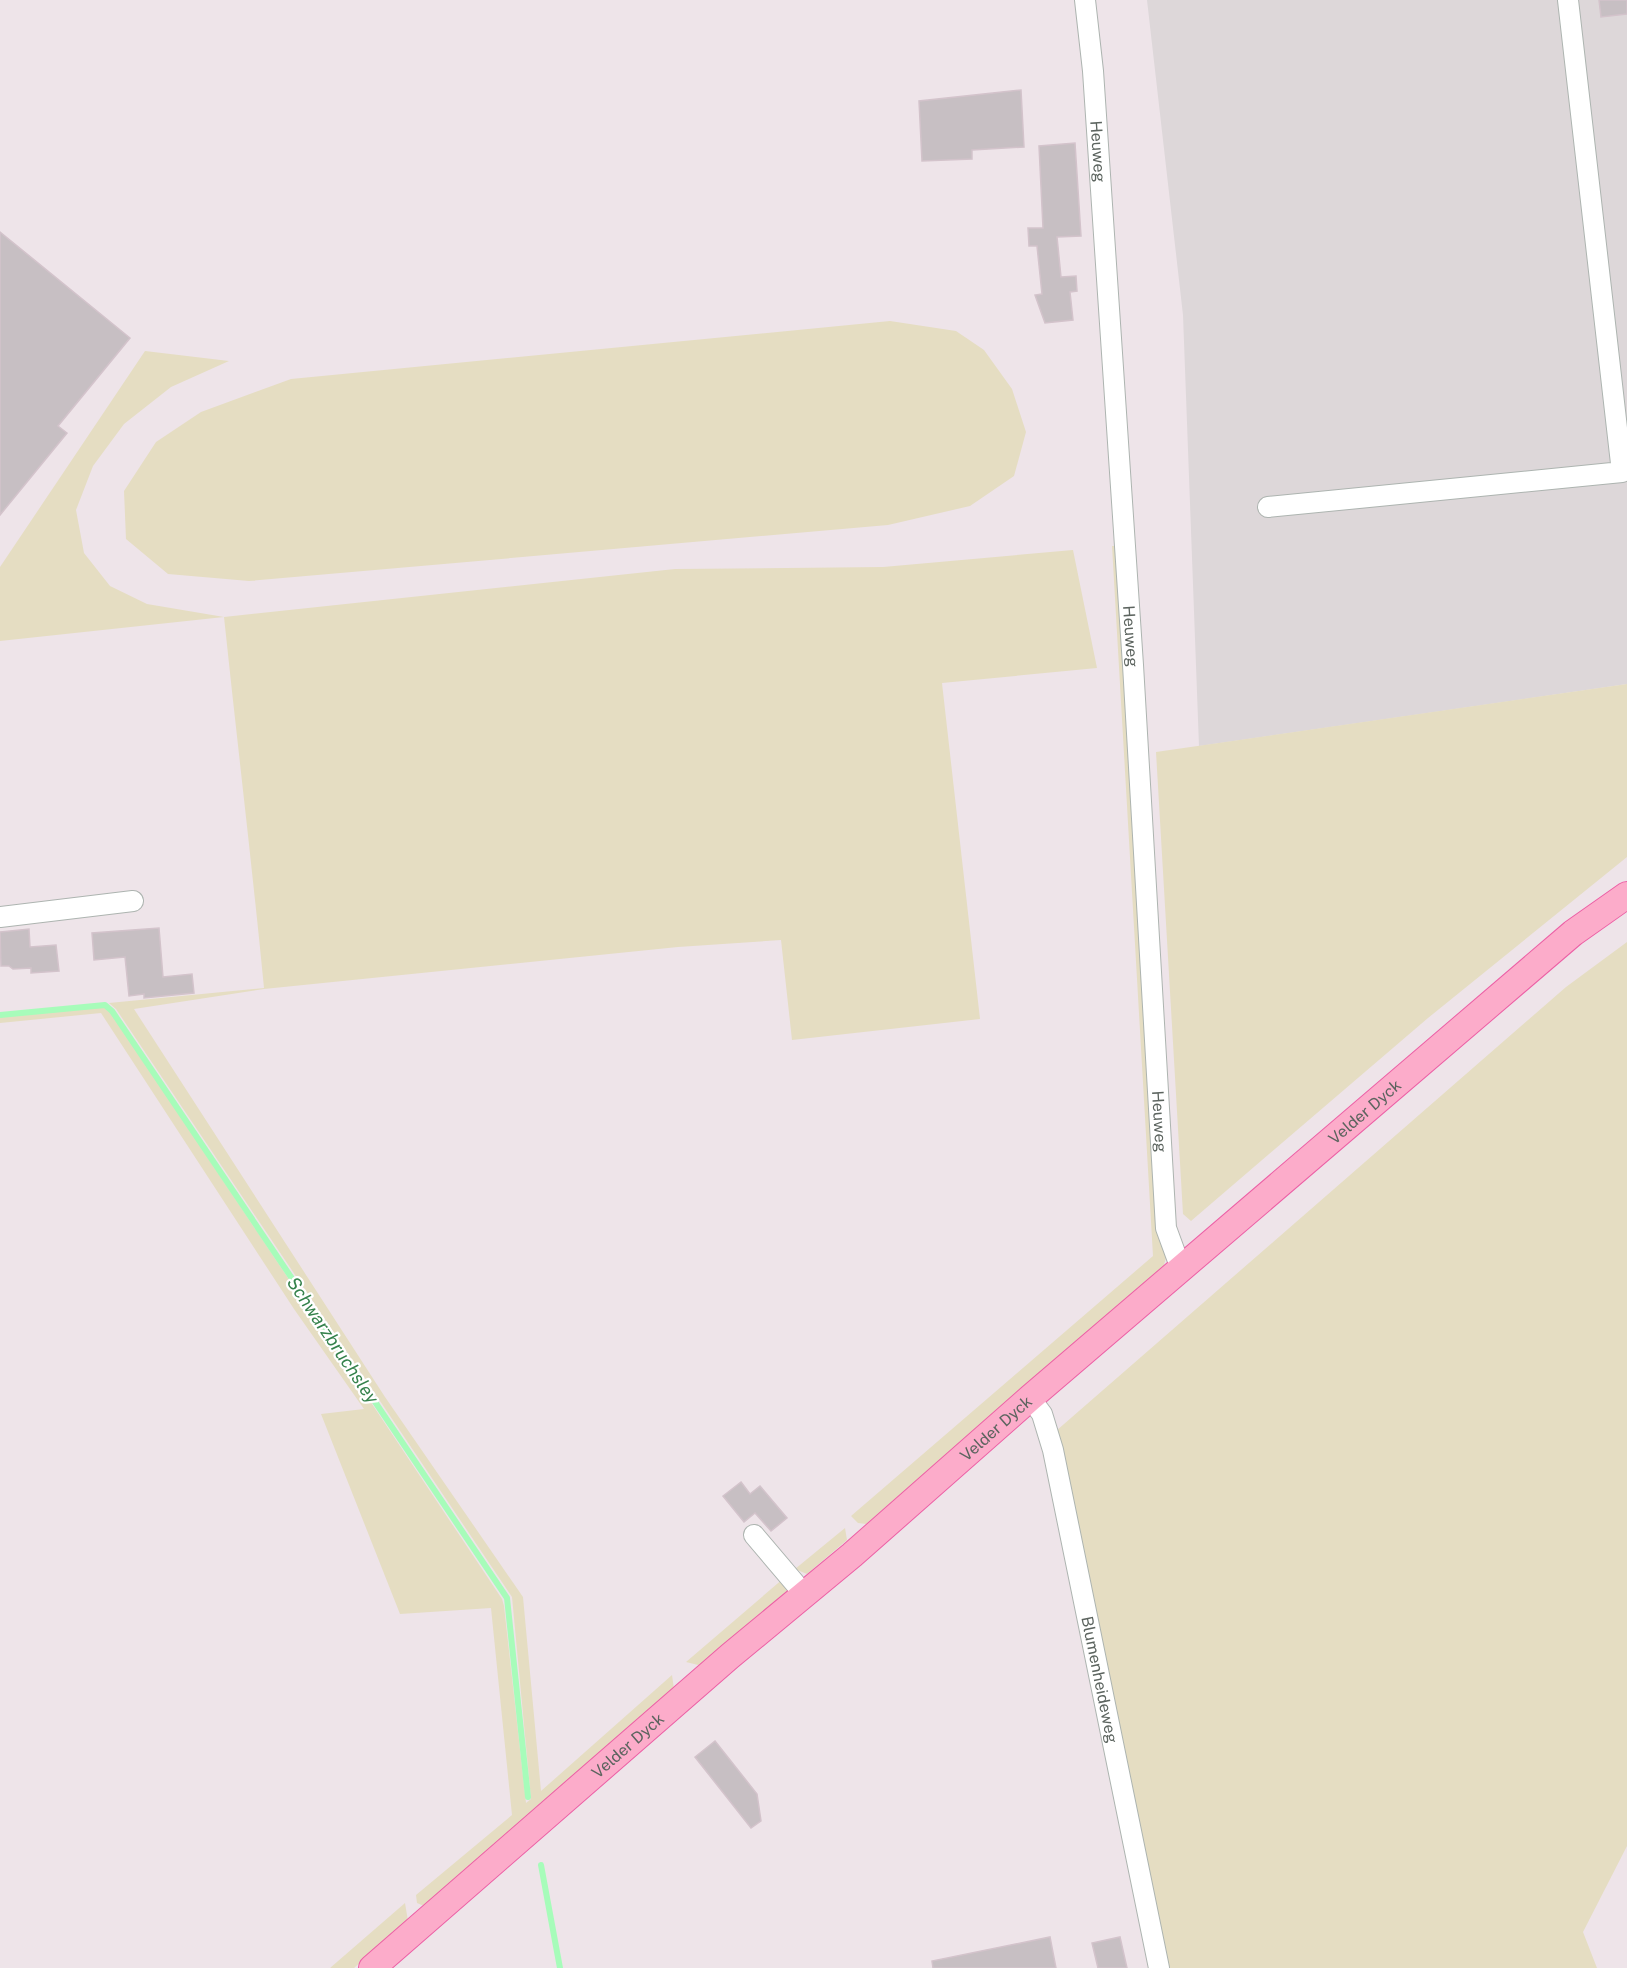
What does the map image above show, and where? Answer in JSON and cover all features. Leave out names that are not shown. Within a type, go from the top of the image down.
[{"type":"main road","name":"Velder Dyck","points":[[372,1968],[852,1555],[1030,1398],[1573,933],[1627,895]]},
{"type":"street","name":"Heuweg","points":[[1085,0],[1093,71],[1132,653],[1166,1228],[1181,1269]]},
{"type":"street","points":[[1268,507],[1622,472],[1568,0]]},
{"type":"street","points":[[0,917],[133,901]]},
{"type":"street","name":"Blumenheideweg","points":[[1030,1398],[1042,1414],[1053,1450],[1159,1968]]},
{"type":"street","points":[[754,1535],[804,1594]]},
{"type":"shaded area","points":[[1147,0],[1627,0],[1627,684],[1199,746],[1183,315]]},
{"type":"shaded area","points":[[890,321],[956,331],[984,350],[1012,389],[1026,432],[1014,476],[970,506],[888,525],[249,581],[168,574],[126,539],[124,491],[156,442],[201,412],[291,379]]},
{"type":"shaded area","points":[[145,351],[229,361],[171,387],[124,424],[93,466],[76,510],[84,553],[110,586],[147,604],[224,617],[0,641],[0,567]]},
{"type":"shaded area","points":[[1112,546],[1116,546],[1166,1258],[1163,1268],[866,1524],[858,1523],[851,1516],[1153,1256]]},
{"type":"shaded area","points":[[1073,550],[1097,668],[942,683],[980,1019],[792,1040],[781,940],[678,947],[264,989],[134,1009],[385,1397],[523,1597],[541,1791],[672,1675],[674,1689],[424,1906],[417,1903],[416,1895],[512,1815],[491,1608],[400,1614],[321,1414],[364,1409],[294,1309],[101,1013],[0,1023],[0,1017],[103,1006],[110,1011],[502,1599],[526,1803],[531,1799],[512,1597],[116,1009],[109,1003],[264,988],[224,617],[675,569],[883,567]]},
{"type":"shaded area","points":[[1627,684],[1627,857],[1428,1018],[1191,1221],[1183,1214],[1156,752]]},
{"type":"shaded area","points":[[1627,942],[1627,1846],[1583,1932],[1597,1968],[1165,1968],[1056,1431],[1566,987]]},
{"type":"shaded area","points":[[845,1528],[847,1540],[807,1574],[795,1569]]},
{"type":"shaded area","points":[[784,1578],[787,1591],[702,1666],[686,1662]]},
{"type":"shaded area","points":[[405,1903],[408,1921],[354,1968],[330,1968]]},
{"type":"building","points":[[1599,0],[1627,0],[1627,14],[1601,17]]},
{"type":"building","points":[[1021,90],[1024,147],[972,150],[972,159],[922,161],[919,101]]},
{"type":"building","points":[[1075,143],[1081,236],[1057,237],[1061,277],[1076,276],[1077,291],[1070,292],[1073,320],[1045,323],[1035,295],[1042,294],[1037,246],[1029,246],[1028,228],[1043,228],[1039,146]]},
{"type":"building","points":[[0,232],[130,338],[58,426],[67,433],[0,515]]},
{"type":"building","points":[[159,928],[163,977],[192,974],[194,993],[144,998],[144,994],[129,996],[125,957],[94,960],[92,933]]},
{"type":"building","points":[[29,929],[30,947],[56,945],[59,971],[31,973],[31,968],[13,969],[9,966],[1,966],[0,932]]},
{"type":"building","points":[[741,1482],[750,1494],[760,1486],[787,1518],[771,1531],[755,1513],[744,1522],[723,1496]]},
{"type":"building","points":[[715,1741],[757,1794],[761,1821],[751,1828],[695,1757]]},
{"type":"building","points":[[1050,1937],[1056,1968],[933,1968],[932,1961]]},
{"type":"building","points":[[1120,1937],[1127,1968],[1098,1968],[1092,1943]]},
{"type":"waterway","name":"Schwarzbruchsley","points":[[0,1015],[105,1005],[112,1011],[507,1598],[528,1797]]},
{"type":"waterway","name":"Schwarzbruchsley","points":[[541,1865],[560,1968]]}]
